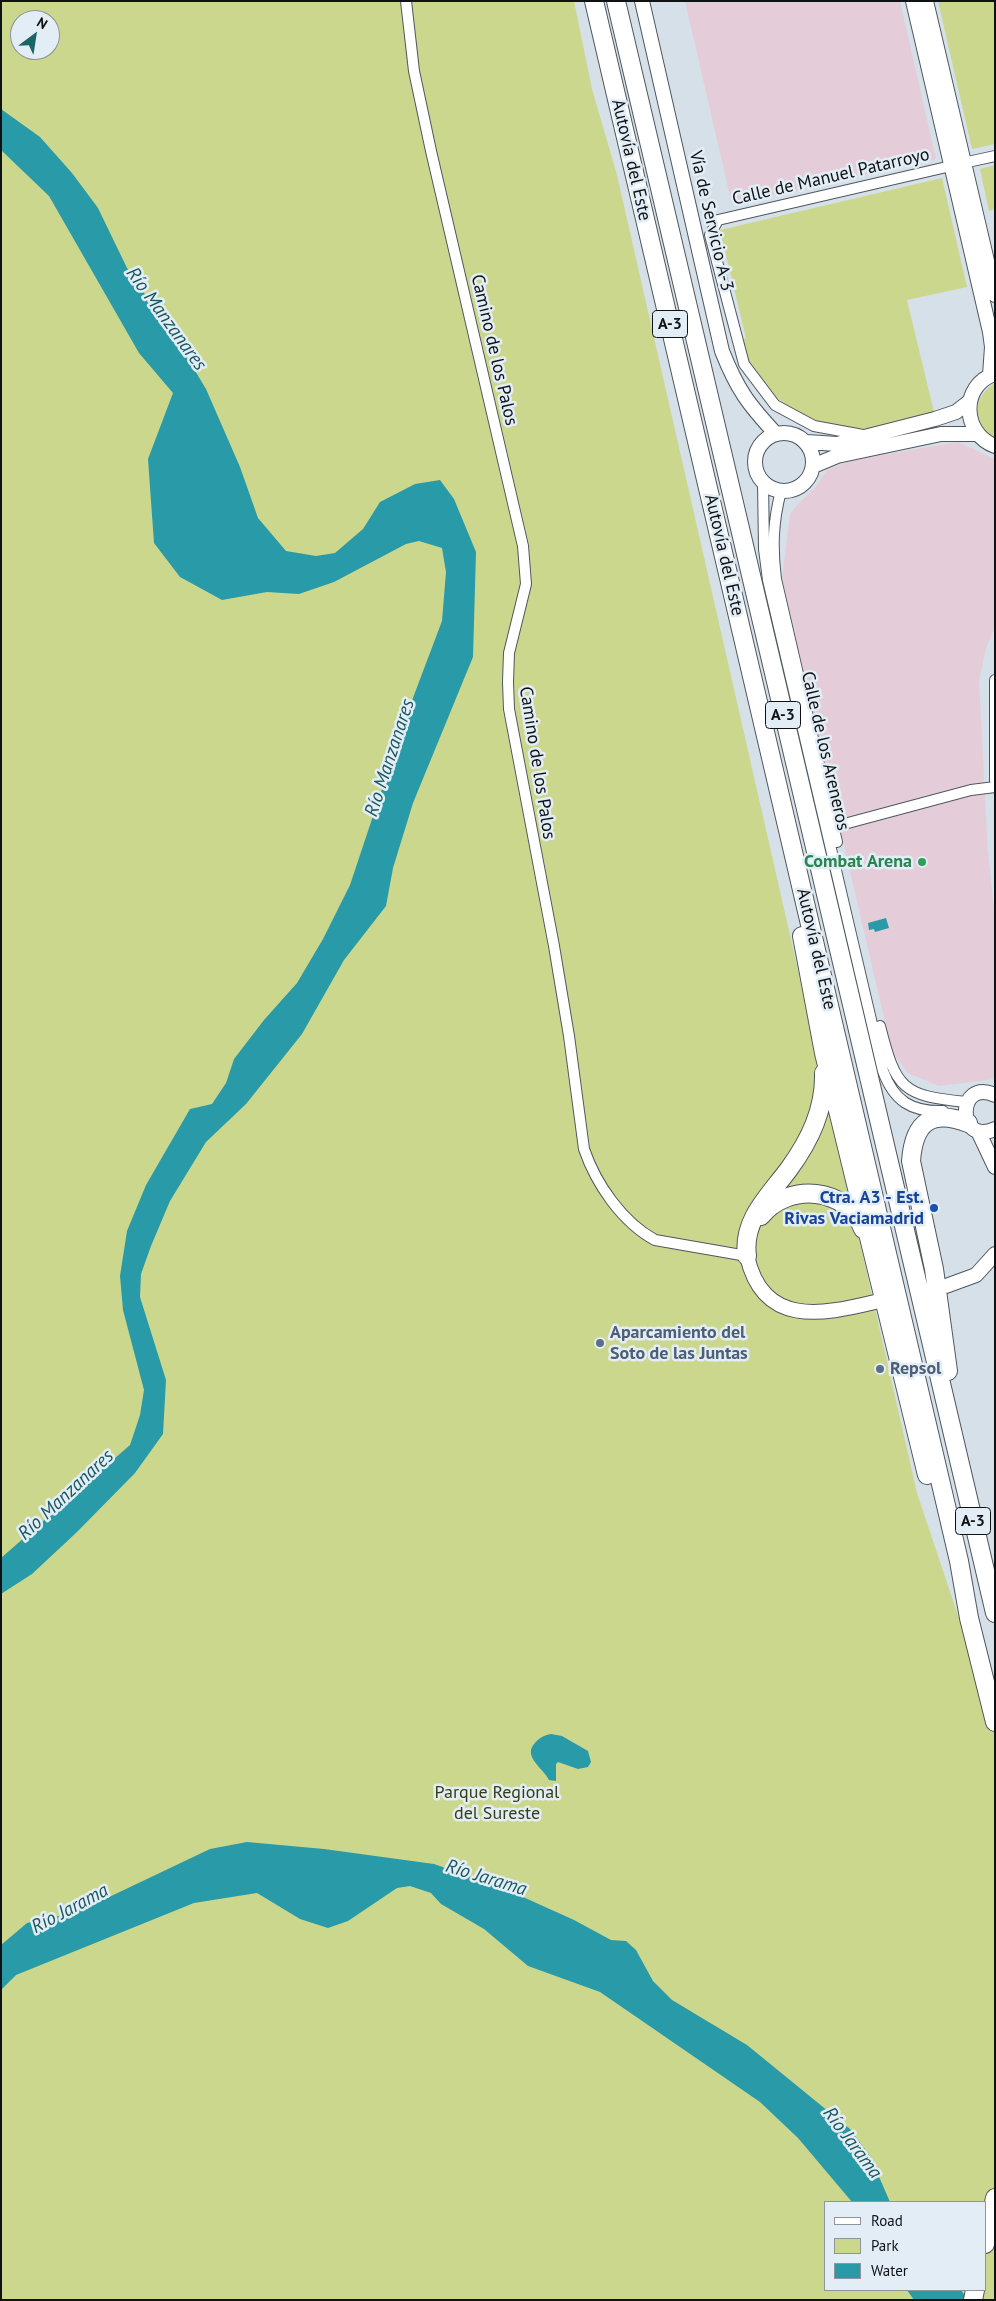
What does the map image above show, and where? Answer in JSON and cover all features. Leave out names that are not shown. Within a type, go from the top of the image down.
[{"type":"highway","name":"Autovía del Este","points":[[594,1],[959,1561],[969,1618],[995,1722]]},
{"type":"highway","name":"Autovía del Este","points":[[616,1],[995,1613]]},
{"type":"highway","points":[[792,849],[789,872],[824,1053],[919,1444],[961,1601],[969,1618]]},
{"type":"highway","points":[[746,1256],[745,1242],[758,1209],[790,1167],[812,1131],[825,1094],[824,1053]]},
{"type":"highway","points":[[952,1428],[954,1407],[934,1268],[911,1161],[915,1138],[919,1129],[931,1119],[947,1116],[969,1118]]},
{"type":"highway","points":[[746,1256],[756,1223],[767,1209],[787,1197],[803,1193],[822,1194],[839,1201],[854,1213],[862,1224],[872,1250]]},
{"type":"highway","points":[[986,2239],[995,2198]]},
{"type":"street","name":"Camino de los Palos","points":[[406,1],[414,71],[429,142],[523,546],[526,584],[509,653],[509,709],[554,946],[569,1036],[584,1149],[589,1164],[604,1188],[622,1212],[646,1236],[655,1240],[746,1256]]},
{"type":"street","name":"Vía de Servicio A-3","points":[[642,1],[722,351],[734,381],[749,406],[776,434]]},
{"type":"street","points":[[913,1],[957,165],[995,296]]},
{"type":"street","points":[[807,442],[813,456],[814,466],[806,482],[790,490],[781,491],[771,488],[763,482],[755,464],[756,454],[767,438],[776,434],[795,434],[807,442],[833,444],[939,418],[956,412],[970,401],[981,382],[992,374],[990,332],[926,1]]},
{"type":"street","name":"Calle de Manuel Patarroyo","points":[[867,435],[830,431],[797,418],[775,405],[744,364],[710,235],[718,220],[995,156]]},
{"type":"street","points":[[970,401],[969,413],[977,434]]},
{"type":"street","points":[[814,466],[837,456],[940,434],[977,434],[995,446]]},
{"type":"street","name":"Calle de los Areneros","points":[[763,482],[764,549],[768,580],[883,1071],[890,1089],[910,1106],[928,1111],[943,1110],[969,1118]]},
{"type":"street","name":"Calle de los Areneros","points":[[781,491],[774,519],[773,539],[776,579],[890,1064],[902,1082],[911,1090],[937,1100],[969,1118]]},
{"type":"street","points":[[995,680],[995,781]]},
{"type":"street","points":[[833,827],[971,790],[995,787]]},
{"type":"street","points":[[969,1118],[979,1093],[994,1094]]},
{"type":"street","points":[[969,1118],[987,1132],[995,1130]]},
{"type":"street","points":[[969,1118],[995,1166]]},
{"type":"street","points":[[946,1286],[976,1275],[995,1254]]},
{"type":"street","points":[[746,1256],[752,1276],[757,1284],[770,1297],[792,1310],[816,1314],[875,1302]]},
{"type":"shaded area","points":[[685,1],[900,1],[936,159],[732,205]]},
{"type":"shaded area","points":[[958,442],[995,459],[995,627],[986,648],[979,680],[988,852],[995,920],[995,1079],[939,1086],[908,1073],[892,1052],[782,579],[790,514],[815,488],[827,470],[853,460]]},
{"type":"green space","name":"Parque Regional del Sureste","points":[[1,1],[574,1],[592,89],[617,175],[917,1493],[995,1726],[995,2300],[1,2300]]},
{"type":"green space","points":[[938,1],[995,1],[995,144],[972,149]]},
{"type":"green space","points":[[995,165],[995,209],[989,211],[980,169]]},
{"type":"green space","points":[[942,178],[967,287],[907,300],[934,412],[886,425],[852,429],[834,427],[817,422],[786,405],[761,380],[745,353],[742,340],[746,338],[720,230]]},
{"type":"green space","points":[[995,383],[995,439],[982,426],[978,411],[982,396]]},
{"type":"water","points":[[1,109],[40,137],[72,173],[98,208],[127,268],[179,344],[206,389],[240,467],[258,518],[286,551],[316,556],[335,553],[363,529],[380,502],[415,484],[440,480],[454,499],[476,552],[473,657],[413,803],[393,868],[386,906],[344,960],[302,1034],[246,1104],[206,1142],[170,1201],[141,1274],[140,1297],[166,1380],[163,1434],[135,1473],[77,1532],[32,1574],[1,1594],[1,1558],[130,1445],[140,1415],[144,1390],[123,1310],[120,1276],[127,1231],[146,1185],[190,1109],[212,1104],[226,1083],[234,1059],[264,1020],[297,983],[323,939],[350,885],[408,711],[442,621],[446,572],[442,548],[419,541],[406,544],[334,582],[299,594],[267,592],[222,600],[180,577],[154,543],[148,459],[173,393],[139,353],[49,196],[1,150]]},
{"type":"water","points":[[886,918],[889,928],[875,932],[874,929],[869,930],[868,923]]},
{"type":"water","points":[[551,1734],[562,1736],[588,1751],[591,1762],[588,1767],[578,1769],[558,1762],[556,1764],[556,1781],[549,1780],[533,1758],[531,1749],[540,1738]]},
{"type":"water","name":"Río Jarama","points":[[247,1842],[324,1849],[434,1864],[503,1888],[574,1920],[611,1940],[626,1941],[636,1950],[653,1981],[672,2000],[747,2045],[850,2129],[870,2156],[890,2201],[851,2201],[798,2138],[760,2102],[600,1992],[528,1966],[484,1929],[441,1904],[431,1893],[410,1886],[397,1888],[348,1921],[328,1928],[300,1919],[257,1893],[194,1903],[16,1975],[1,1990],[1,1945],[27,1923],[68,1914],[107,1898],[210,1849]]},
{"type":"water","points":[[908,2291],[962,2291],[968,2300],[914,2300]]},
{"type":"place","name":"Combat Arena","points":[[922,862]]},
{"type":"place","name":"Ctra. A3 - Est. Rivas Vaciamadrid","points":[[934,1208]]},
{"type":"place","name":"Aparcamiento del Soto de las Juntas","points":[[600,1343]]},
{"type":"place","name":"Repsol","points":[[880,1369]]},
{"type":"water label","name":"Río Manzanares","points":[[166,319]]},
{"type":"water label","name":"Río Manzanares","points":[[390,758]]},
{"type":"water label","name":"Río Manzanares","points":[[66,1495]]}]
